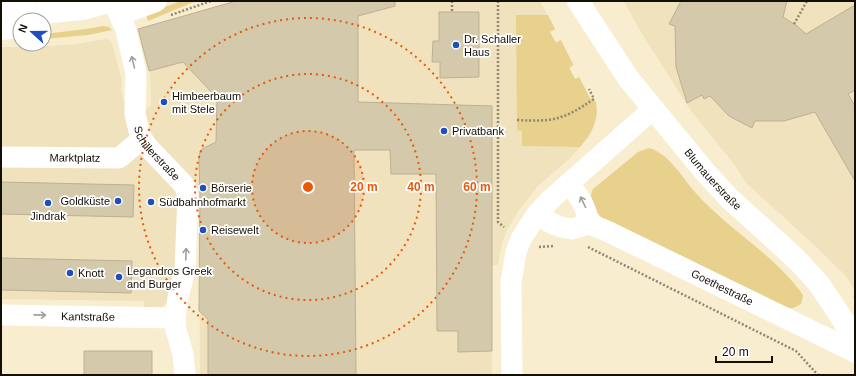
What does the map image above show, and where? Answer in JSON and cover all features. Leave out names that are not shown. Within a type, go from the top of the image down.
[{"type":"main road","points":[[52,15],[113,1],[129,11],[161,9]]},
{"type":"main road","name":"Blumauerstraße","points":[[578,1],[628,78],[653,110],[730,199],[802,265],[819,284],[849,322],[855,348]]},
{"type":"main road","points":[[1,6],[18,5],[22,12]]},
{"type":"main road","points":[[1,29],[12,28]]},
{"type":"street","name":"Schillerstraße","points":[[113,1],[126,30],[136,73],[137,88],[135,114],[140,135],[146,145],[184,185],[188,195],[185,270],[175,318],[176,330],[183,354],[185,375]]},
{"type":"street","points":[[512,375],[511,282],[516,252],[521,239],[537,214],[653,110]]},
{"type":"street","name":"Marktplatz","points":[[1,157],[118,158],[142,139]]},
{"type":"street","points":[[569,184],[585,205],[581,232]]},
{"type":"street","name":"Goethestraße","points":[[537,214],[551,223],[561,227],[581,232],[616,235],[855,352]]},
{"type":"street","name":"Kantstraße","points":[[1,314],[175,318]]},
{"type":"path","points":[[161,9],[211,1]]},
{"type":"path","points":[[452,1],[452,12]]},
{"type":"path","points":[[498,1],[498,222],[507,230]]},
{"type":"path","points":[[794,24],[807,1]]},
{"type":"path","points":[[517,120],[543,121],[569,114],[594,99],[588,89]]},
{"type":"path","points":[[581,232],[796,351],[818,375]]},
{"type":"path","points":[[534,248],[555,246]]},
{"type":"shaded area","points":[[181,1],[196,1],[148,21],[146,14]]},
{"type":"shaded area","points":[[235,1],[540,1],[555,29],[550,32],[556,42],[561,40],[574,65],[570,68],[575,79],[579,77],[590,98],[595,102],[597,113],[589,137],[569,159],[538,186],[519,210],[507,230],[502,243],[498,265],[491,265],[492,375],[200,375],[199,189],[192,189],[151,139],[142,112],[151,105],[150,71],[152,71],[139,29]]},
{"type":"shaded area","points":[[624,1],[855,1],[855,290],[846,276],[747,184],[734,164],[691,111],[639,29]]},
{"type":"shaded area","points":[[516,15],[548,15],[555,29],[550,32],[556,43],[561,40],[573,65],[569,68],[575,79],[579,77],[590,98],[596,102],[597,109],[594,126],[580,147],[522,146],[522,131],[517,130]]},
{"type":"shaded area","points":[[103,26],[109,27],[112,30],[88,35],[52,38],[52,33]]},
{"type":"shaded area","points":[[105,39],[110,40],[121,77],[121,88],[126,112],[156,163],[178,195],[176,275],[168,301],[159,310],[144,310],[144,301],[1,299],[1,47],[12,47],[12,52],[52,52],[52,46],[76,44]]},
{"type":"shaded area","points":[[649,148],[656,151],[668,160],[694,191],[720,217],[762,252],[789,278],[803,296],[801,304],[793,308],[789,308],[621,229],[604,219],[598,213],[591,199],[593,189],[638,152]]},
{"type":"building","points":[[236,1],[395,1],[395,6],[358,16],[358,102],[492,106],[492,351],[458,352],[458,331],[437,331],[436,174],[391,174],[390,150],[354,150],[356,375],[208,375],[208,319],[199,311],[199,159],[202,149],[216,142],[217,98],[183,62],[149,71],[138,29]]},
{"type":"building","points":[[681,1],[787,1],[783,17],[806,34],[855,5],[855,90],[848,94],[855,106],[855,181],[815,112],[784,121],[755,121],[752,128],[729,116],[710,96],[704,99],[702,95],[687,103],[676,67],[675,26],[669,24]]},
{"type":"building","name":"Dr. Schaller Haus","points":[[439,12],[479,12],[479,77],[440,78],[440,62],[432,62],[433,41],[439,41]]},
{"type":"building","points":[[1,182],[134,185],[133,217],[1,214]]},
{"type":"building","points":[[1,258],[132,261],[131,293],[1,290]]},
{"type":"building","points":[[84,351],[152,351],[152,375],[84,375]]},
{"type":"place","name":"Dr. Schaller Haus","points":[[456,45]]},
{"type":"place","name":"Himbeerbaum mit Stele","points":[[164,102]]},
{"type":"place","name":"Privatbank","points":[[444,131]]},
{"type":"place","name":"Börserie","points":[[203,188]]},
{"type":"place","name":"Goldküste","points":[[118,201]]},
{"type":"place","name":"Südbahnhofmarkt","points":[[151,202]]},
{"type":"place","name":"Jindrak","points":[[48,203]]},
{"type":"place","name":"Reisewelt","points":[[203,230]]},
{"type":"place","name":"Knott","points":[[70,273]]},
{"type":"place","name":"Legandros Greek and Burger","points":[[119,277]]}]
